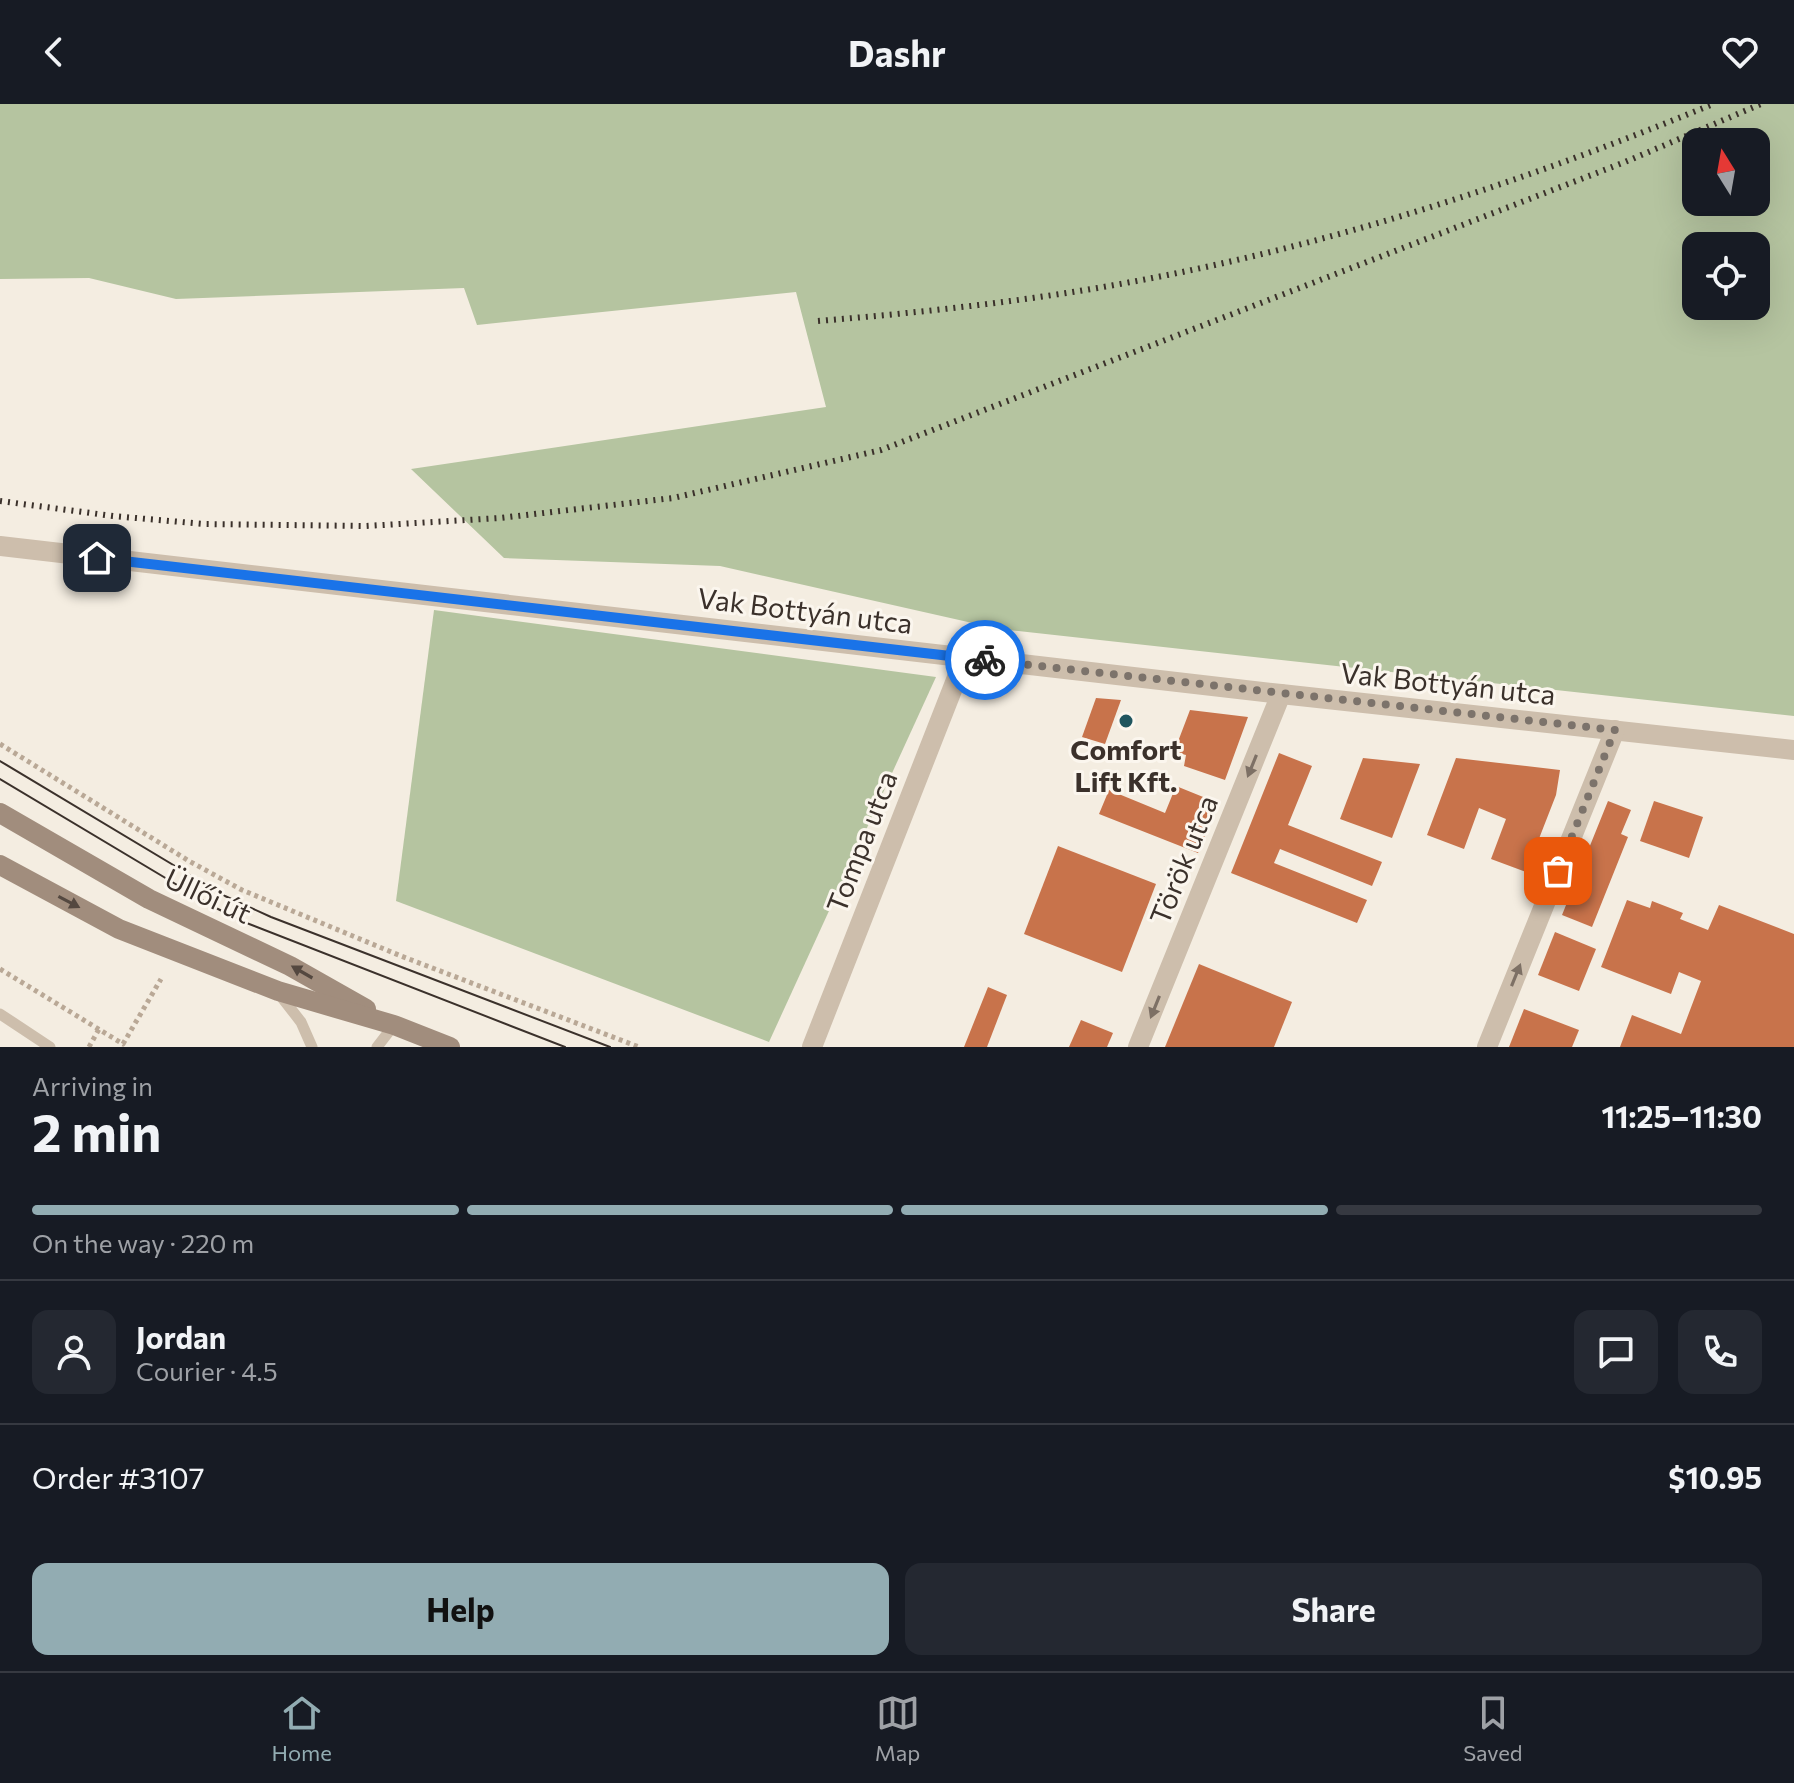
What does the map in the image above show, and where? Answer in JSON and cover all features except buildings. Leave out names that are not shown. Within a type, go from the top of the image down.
[{"type":"main road","name":"Üllői út","points":[[0,813],[149,899],[290,966],[394,1025]]},
{"type":"main road","name":"Üllői út","points":[[0,865],[119,929],[278,991],[394,1025],[450,1047]]},
{"type":"street","name":"Vak Bottyán utca","points":[[0,546],[1794,750]]},
{"type":"street","name":"Tompa utca","points":[[812,1047],[965,657]]},
{"type":"street","name":"Török utca","points":[[1138,1047],[1281,694]]},
{"type":"street","points":[[1487,1047],[1615,730]]},
{"type":"lane","points":[[278,991],[301,1022],[312,1047]]},
{"type":"lane","points":[[0,1014],[50,1047]]},
{"type":"lane","points":[[377,1047],[394,1025]]},
{"type":"path","points":[[0,744],[189,861],[242,890],[401,956],[639,1047]]},
{"type":"path","points":[[0,969],[123,1044],[161,979]]},
{"type":"path","points":[[89,1047],[99,1029]]},
{"type":"green space","points":[[0,104],[1794,104],[1794,716],[999,629],[720,566],[504,558],[411,469],[826,407],[796,292],[477,325],[464,288],[176,299],[89,278],[0,279]]},
{"type":"green space","points":[[434,610],[936,677],[769,1042],[396,901]]},
{"type":"tram line","points":[[0,761],[225,896],[271,917],[610,1047]]},
{"type":"tram line","points":[[0,779],[244,922],[565,1047]]},
{"type":"railway","points":[[818,321],[1065,293],[1147,279],[1292,247],[1505,183],[1713,104]]},
{"type":"railway","points":[[0,501],[204,524],[366,526],[500,518],[673,498],[881,450],[1625,162],[1761,104]]},
{"type":"way so far","points":[[985,660],[1615,730],[1558,871]]},
{"type":"place","name":"Comfort Lift Kft.","points":[[1126,721]]},
{"type":"route","points":[[97,558],[985,660]]}]
